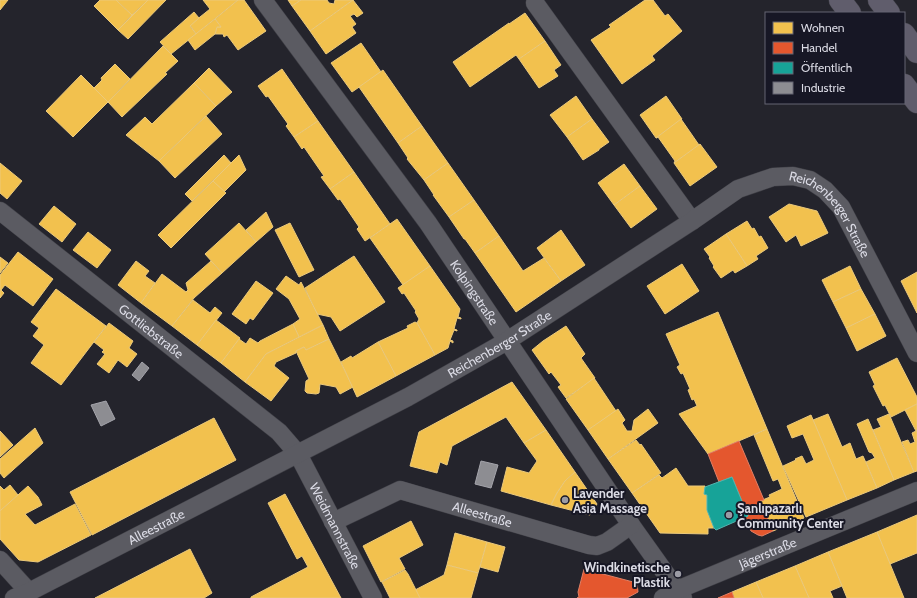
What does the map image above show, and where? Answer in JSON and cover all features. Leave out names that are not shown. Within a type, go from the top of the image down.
[{"type":"highway","points":[[840,0],[849,12]]},
{"type":"highway","points":[[879,0],[887,12]]},
{"type":"highway","points":[[905,35],[917,52]]},
{"type":"highway","points":[[905,86],[917,102]]},
{"type":"street","name":"Kolpingstraße","points":[[263,0],[428,223],[631,525],[674,595]]},
{"type":"street","points":[[535,3],[692,221]]},
{"type":"street","name":"Reichenberger Straße","points":[[298,454],[408,397],[507,341],[692,221],[738,189],[773,177],[793,176],[810,180],[825,190],[841,207],[917,353]]},
{"type":"street","name":"Gottliebstraße","points":[[0,211],[279,432],[298,454]]},
{"type":"street","name":"Weidmannstraße","points":[[298,454],[373,598]]},
{"type":"street","name":"Alleestraße","points":[[22,595],[298,454]]},
{"type":"street","name":"Alleestraße","points":[[333,522],[400,490],[588,545],[597,546],[607,542],[631,525]]},
{"type":"street","name":"Jägerstraße","points":[[674,595],[917,491]]},
{"type":"street","points":[[0,560],[22,595]]},
{"type":"building: Wohnen","points":[[0,0],[8,0],[0,10]]},
{"type":"building: Wohnen","points":[[100,0],[116,0],[132,15],[118,30],[94,6]]},
{"type":"building: Wohnen","points":[[116,0],[148,0],[132,15]]},
{"type":"building: Wohnen","points":[[148,0],[166,0],[128,39],[118,30]]},
{"type":"building: Wohnen","points":[[203,0],[238,0],[196,34],[190,25],[210,9]]},
{"type":"building: Wohnen","points":[[238,0],[244,0],[266,31],[238,50],[227,35],[224,37],[223,34],[215,34],[217,27],[221,27],[215,19]]},
{"type":"building: Wohnen","points":[[288,0],[301,0],[292,6]]},
{"type":"building: Wohnen","points":[[301,0],[327,0],[329,3],[334,4],[335,0],[353,0],[310,31],[292,6]]},
{"type":"building: Wohnen","points":[[353,0],[363,13],[357,17],[354,14],[350,16],[356,24],[352,27],[356,33],[326,54],[310,31]]},
{"type":"building: Wohnen","points":[[645,0],[653,0],[665,16],[668,14],[682,31],[652,56],[655,60],[622,84],[591,40],[611,27],[609,25]]},
{"type":"building: Wohnen","points":[[194,12],[199,18],[190,26],[196,34],[171,54],[160,42]]},
{"type":"building: Wohnen","points":[[525,13],[545,41],[519,59],[516,55],[470,87],[453,62]]},
{"type":"building: Wohnen","points":[[215,19],[221,27],[217,27],[215,34],[195,50],[188,40]]},
{"type":"building: Wohnen","points":[[545,41],[561,65],[554,70],[558,76],[539,88],[519,59]]},
{"type":"building: Wohnen","points":[[361,43],[381,72],[352,92],[331,63]]},
{"type":"building: Wohnen","points":[[163,46],[178,61],[165,73],[167,74],[122,117],[108,102]]},
{"type":"building: Wohnen","points":[[115,64],[130,79],[108,102],[94,88],[102,80],[101,78]]},
{"type":"building: Wohnen","points":[[209,68],[232,92],[216,106],[194,83]]},
{"type":"building: Wohnen","points":[[282,69],[318,121],[294,137],[286,126],[288,124],[268,96],[266,97],[258,86]]},
{"type":"building: Wohnen","points":[[383,70],[422,126],[398,143],[359,87]]},
{"type":"building: Wohnen","points":[[81,75],[108,102],[73,137],[46,111]]},
{"type":"building: Wohnen","points":[[194,83],[216,106],[159,161],[126,135],[145,117],[152,124]]},
{"type":"building: Wohnen","points":[[576,96],[592,119],[567,137],[550,115]]},
{"type":"building: Wohnen","points":[[666,96],[682,119],[656,138],[640,115]]},
{"type":"building: Wohnen","points":[[206,116],[222,134],[175,178],[159,161]]},
{"type":"building: Wohnen","points":[[592,119],[609,142],[583,160],[567,137]]},
{"type":"building: Wohnen","points":[[681,119],[699,145],[674,163],[675,161],[658,137],[656,138]]},
{"type":"building: Wohnen","points":[[318,121],[354,172],[330,189],[321,177],[324,176],[304,147],[302,149],[294,137]]},
{"type":"building: Wohnen","points":[[422,126],[448,163],[424,180],[407,159],[408,158],[398,143]]},
{"type":"building: Wohnen","points":[[700,144],[717,167],[690,186],[674,163]]},
{"type":"building: Wohnen","points":[[224,155],[231,163],[192,201],[185,194]]},
{"type":"building: Wohnen","points":[[239,155],[246,170],[224,192],[213,181]]},
{"type":"building: Wohnen","points":[[0,163],[22,181],[7,199],[0,193]]},
{"type":"building: Wohnen","points":[[448,163],[474,200],[449,217],[424,180]]},
{"type":"building: Wohnen","points":[[624,164],[640,186],[614,205],[598,183]]},
{"type":"building: Wohnen","points":[[354,172],[390,224],[365,241],[357,229],[359,227],[340,199],[338,200],[330,189]]},
{"type":"building: Wohnen","points":[[213,181],[226,193],[171,248],[158,235]]},
{"type":"building: Wohnen","points":[[640,186],[657,209],[631,228],[614,205]]},
{"type":"building: Wohnen","points":[[474,200],[499,236],[475,253],[449,217]]},
{"type":"building: Wohnen","points":[[789,204],[817,211],[828,233],[801,246],[796,235],[786,242],[769,217]]},
{"type":"building: Wohnen","points":[[54,206],[76,224],[62,242],[39,224]]},
{"type":"building: Wohnen","points":[[266,212],[273,227],[256,242],[246,230]]},
{"type":"building: Wohnen","points":[[397,219],[430,266],[403,285],[370,238]]},
{"type":"building: Wohnen","points":[[747,221],[752,229],[754,228],[759,237],[761,236],[768,248],[756,256],[758,259],[747,266],[726,234]]},
{"type":"building: Wohnen","points":[[239,223],[256,242],[222,273],[205,254]]},
{"type":"building: Wohnen","points":[[290,223],[314,270],[299,277],[275,230]]},
{"type":"building: Wohnen","points":[[561,230],[585,265],[561,281],[537,248]]},
{"type":"building: Wohnen","points":[[88,232],[111,250],[97,268],[73,250]]},
{"type":"building: Wohnen","points":[[726,234],[747,266],[735,273],[733,270],[721,278],[713,267],[714,266],[709,258],[710,257],[704,249]]},
{"type":"building: Wohnen","points":[[499,236],[523,271],[544,258],[561,281],[516,312],[475,253]]},
{"type":"building: Wohnen","points":[[18,252],[53,279],[33,306],[5,285],[1,290],[4,293],[0,298],[0,275]]},
{"type":"building: Wohnen","points":[[354,256],[385,302],[340,331],[331,317],[317,314],[305,288]]},
{"type":"building: Wohnen","points":[[0,257],[8,263],[0,273]]},
{"type":"building: Wohnen","points":[[136,261],[149,271],[145,276],[155,283],[141,303],[118,285]]},
{"type":"building: Wohnen","points":[[211,261],[222,273],[194,298],[172,326],[141,303],[162,274],[186,292],[188,290],[186,283]]},
{"type":"building: Wohnen","points":[[682,264],[699,291],[665,314],[647,286]]},
{"type":"building: Wohnen","points":[[430,266],[460,309],[458,317],[461,318],[457,318],[454,329],[457,331],[454,330],[450,340],[453,341],[453,343],[450,341],[448,348],[435,355],[417,323],[419,319],[415,312],[416,311],[404,293],[402,294],[398,288]]},
{"type":"building: Wohnen","points":[[850,266],[861,289],[833,302],[822,280]]},
{"type":"building: Wohnen","points":[[917,272],[917,313],[901,281]]},
{"type":"building: Wohnen","points":[[286,276],[299,285],[301,282],[323,325],[299,337],[293,324],[300,319],[289,299],[276,289]]},
{"type":"building: Wohnen","points":[[256,281],[273,293],[253,320],[250,318],[246,324],[232,314]]},
{"type":"building: Wohnen","points":[[56,289],[106,326],[61,385],[31,363],[44,345],[33,336],[39,328],[31,322]]},
{"type":"building: Wohnen","points":[[861,289],[875,314],[846,328],[833,302]]},
{"type":"building: Wohnen","points":[[193,300],[210,313],[215,307],[222,313],[197,345],[172,326]]},
{"type":"building: Wohnen","points":[[718,312],[767,429],[708,454],[679,414],[697,406],[694,399],[692,400],[688,390],[690,389],[683,373],[681,374],[677,367],[680,365],[666,334]]},
{"type":"building: Wohnen","points":[[875,314],[886,336],[857,351],[846,328]]},
{"type":"building: Wohnen","points":[[216,320],[240,338],[221,363],[197,345]]},
{"type":"building: Wohnen","points":[[415,322],[435,355],[396,376],[378,342],[408,328],[407,326]]},
{"type":"building: Wohnen","points":[[109,323],[133,341],[129,348],[137,354],[127,367],[118,360],[109,373],[97,364],[105,354],[102,352],[104,350],[94,342]]},
{"type":"building: Wohnen","points":[[293,324],[299,337],[266,354],[245,382],[221,363],[239,339],[246,344],[250,338],[258,343]]},
{"type":"building: Wohnen","points":[[323,325],[329,339],[306,350],[304,347],[296,351],[296,353],[276,362],[274,366],[289,378],[271,401],[245,382],[266,354]]},
{"type":"building: Wohnen","points":[[566,326],[585,354],[581,358],[595,378],[566,398],[558,387],[561,385],[551,372],[549,374],[532,350]]},
{"type":"building: Wohnen","points":[[329,339],[353,387],[340,394],[336,387],[320,384],[319,393],[307,393],[305,391],[306,381],[309,379],[296,351],[304,347],[306,350]]},
{"type":"building: Wohnen","points":[[378,342],[396,376],[357,397],[341,362],[351,356],[352,358]]},
{"type":"building: Wohnen","points":[[897,358],[917,397],[917,404],[891,417],[885,405],[883,406],[873,386],[875,385],[869,372]]},
{"type":"building: Wohnen","points":[[594,378],[616,411],[588,430],[566,399]]},
{"type":"building: Wohnen","points":[[512,382],[546,430],[524,443],[506,417],[452,446],[447,465],[440,462],[437,473],[410,466],[419,432]]},
{"type":"building: Wohnen","points":[[917,404],[917,431],[916,431],[905,410]]},
{"type":"building: Wohnen","points":[[618,409],[625,420],[622,423],[627,431],[632,431],[634,420],[648,409],[658,423],[608,459],[588,430]]},
{"type":"building: Wohnen","points":[[828,414],[842,447],[850,443],[856,459],[863,456],[877,488],[847,500],[813,420]]},
{"type":"building: Wohnen","points":[[889,414],[914,472],[894,480],[873,430],[881,427],[877,419]]},
{"type":"building: Wohnen","points":[[811,415],[847,500],[806,517],[783,466],[802,456],[806,464],[814,460],[803,434],[792,438],[787,426]]},
{"type":"building: Wohnen","points":[[214,418],[236,460],[92,535],[70,492]]},
{"type":"building: Wohnen","points":[[868,419],[894,480],[877,488],[866,462],[875,458],[872,453],[869,452],[857,424]]},
{"type":"building: Wohnen","points":[[35,428],[43,443],[4,478],[0,473],[0,459]]},
{"type":"building: Wohnen","points":[[767,429],[804,518],[773,531],[760,501],[770,497],[769,495],[782,489],[778,479],[773,481],[754,435]]},
{"type":"building: Wohnen","points":[[546,430],[575,472],[565,481],[551,505],[501,491],[507,467],[529,473],[537,461],[524,443]]},
{"type":"building: Wohnen","points":[[0,431],[13,445],[0,457]]},
{"type":"building: Wohnen","points":[[916,431],[917,471],[914,472],[902,442],[908,440],[910,444],[915,442],[912,433]]},
{"type":"building: Wohnen","points":[[636,440],[640,445],[641,444],[661,473],[632,493],[608,459]]},
{"type":"building: Wohnen","points":[[676,468],[688,486],[705,486],[704,494],[707,495],[707,510],[714,528],[708,528],[708,534],[660,533],[632,493],[659,475],[662,478]]},
{"type":"building: Wohnen","points":[[575,472],[597,504],[590,515],[551,505],[565,481]]},
{"type":"building: Wohnen","points":[[10,485],[18,495],[0,511],[0,486],[4,490]]},
{"type":"building: Wohnen","points":[[28,486],[38,497],[42,505],[25,514],[35,525],[75,504],[91,535],[38,562],[19,560],[0,539],[0,511]]},
{"type":"building: Wohnen","points":[[285,494],[341,598],[251,598],[308,567],[302,556],[297,559],[268,503]]},
{"type":"building: Wohnen","points":[[917,515],[917,553],[890,564],[877,532]]},
{"type":"building: Wohnen","points":[[411,521],[423,545],[399,558],[405,569],[381,582],[363,546]]},
{"type":"building: Wohnen","points":[[877,532],[904,598],[847,598],[828,552]]},
{"type":"building: Wohnen","points":[[455,533],[487,542],[478,573],[447,565]]},
{"type":"building: Wohnen","points":[[487,542],[505,547],[498,572],[480,567]]},
{"type":"building: Wohnen","points":[[190,549],[212,593],[204,598],[95,598]]},
{"type":"building: Wohnen","points":[[828,552],[842,586],[830,591],[833,598],[809,598],[795,566]]},
{"type":"building: Wohnen","points":[[447,565],[478,573],[471,598],[420,598],[415,590],[444,575]]},
{"type":"building: Wohnen","points":[[795,566],[809,598],[763,598],[756,582]]},
{"type":"building: Wohnen","points":[[405,570],[420,598],[390,598],[382,582]]},
{"type":"building: Wohnen","points":[[756,582],[763,598],[734,598],[732,592]]},
{"type":"building: Handel","points":[[739,441],[764,500],[760,501],[773,531],[762,536],[751,531],[745,518],[748,516],[732,477],[719,482],[708,454]]},
{"type":"building: Handel","points":[[584,569],[637,583],[638,592],[627,598],[577,598],[579,597],[578,592]]},
{"type":"building: Handel","points":[[732,592],[734,598],[718,598]]},
{"type":"building: Öffentlich","points":[[732,477],[748,516],[716,530],[707,510],[707,495],[704,494],[705,487]]},
{"type":"building: Industrie","points":[[142,362],[149,368],[139,381],[132,375]]},
{"type":"building: Industrie","points":[[106,401],[115,419],[101,426],[91,405]]},
{"type":"building: Industrie","points":[[481,461],[498,465],[491,488],[475,484]]},
{"type":"place","name":"Lavender Asia Massage","points":[[565,500]]},
{"type":"place","name":"Şanlıpazarlı Community Center","points":[[729,515]]},
{"type":"place","name":"Windkinetische Plastik","points":[[678,574]]}]
